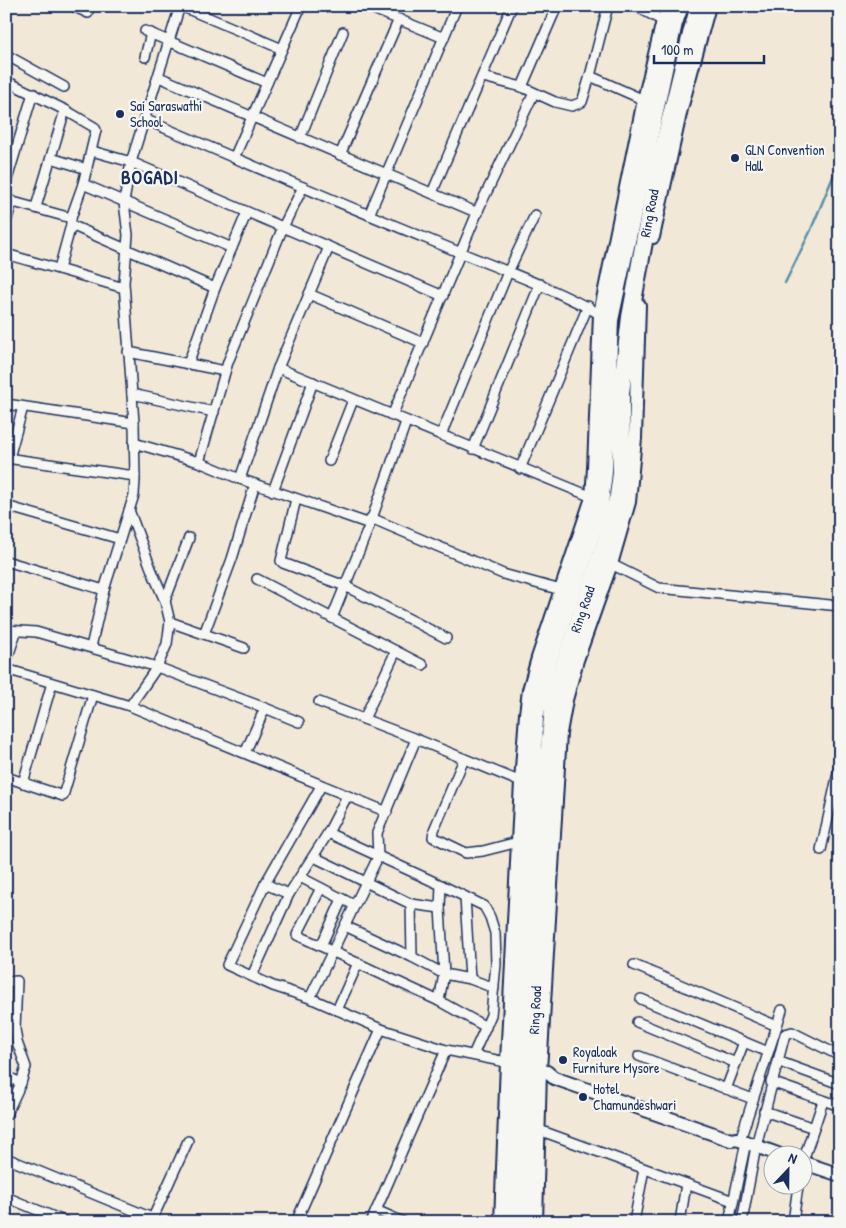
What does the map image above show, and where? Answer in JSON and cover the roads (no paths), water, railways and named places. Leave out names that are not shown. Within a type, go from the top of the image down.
[{"type":"highway","name":"Ring Road","points":[[526,1222],[535,725],[537,704],[547,666],[592,533],[596,499],[604,472],[605,317],[674,23],[680,6]]},
{"type":"highway","name":"Ring Road","points":[[511,1222],[528,1068],[553,708],[562,670],[605,561],[621,473],[621,392],[630,317],[657,172],[677,108],[703,10]]},
{"type":"street","points":[[72,6],[88,13]]},
{"type":"street","points":[[91,647],[104,590],[134,496],[134,423],[124,288],[128,235],[124,202],[131,162],[180,6],[282,49]]},
{"type":"street","points":[[234,158],[301,6]]},
{"type":"street","points":[[366,6],[444,38]]},
{"type":"street","points":[[369,215],[457,6]]},
{"type":"street","points":[[432,193],[512,6]]},
{"type":"street","points":[[522,87],[557,6]]},
{"type":"street","points":[[483,76],[522,87],[554,102],[572,106],[582,102],[608,6]]},
{"type":"street","points":[[636,6],[663,21]]},
{"type":"street","points":[[144,120],[460,253],[540,284],[588,306],[605,317],[644,100],[663,21],[669,6]]},
{"type":"street","points":[[340,155],[399,20]]},
{"type":"street","points":[[145,57],[148,32],[267,83]]},
{"type":"street","points":[[300,138],[342,32]]},
{"type":"street","points":[[7,57],[64,87]]},
{"type":"street","points":[[590,76],[644,100]]},
{"type":"street","points":[[159,77],[478,213]]},
{"type":"street","points":[[6,81],[65,110],[94,128],[96,135],[59,269]]},
{"type":"street","points":[[6,183],[33,93]]},
{"type":"street","points":[[392,416],[460,253],[534,93]]},
{"type":"street","points":[[36,208],[65,110]]},
{"type":"street","points":[[92,151],[131,162],[442,296]]},
{"type":"street","points":[[51,158],[87,169]]},
{"type":"street","points":[[83,184],[232,248]]},
{"type":"street","points":[[199,462],[225,371],[283,227],[303,187]]},
{"type":"street","points":[[6,222],[9,200],[36,208],[215,288]]},
{"type":"street","points":[[188,364],[215,288],[247,212]]},
{"type":"street","points":[[440,435],[508,272],[536,215]]},
{"type":"street","points":[[240,479],[278,368],[329,247]]},
{"type":"street","points":[[6,254],[124,288]]},
{"type":"street","points":[[473,449],[540,284]]},
{"type":"street","points":[[309,294],[422,343]]},
{"type":"street","points":[[520,469],[588,306]]},
{"type":"street","points":[[128,352],[225,371]]},
{"type":"street","points":[[278,368],[596,499],[561,590],[529,690],[520,782],[518,842],[528,1068],[539,1130],[536,1222]]},
{"type":"street","points":[[273,491],[313,382]]},
{"type":"street","points":[[132,394],[214,412]]},
{"type":"street","points":[[329,461],[353,400]]},
{"type":"street","points":[[6,404],[134,423]]},
{"type":"street","points":[[23,407],[8,458],[135,476]]},
{"type":"street","points":[[332,618],[406,422]]},
{"type":"street","points":[[134,443],[199,462],[296,499],[370,521],[503,574],[561,590]]},
{"type":"street","points":[[204,634],[232,559],[255,484]]},
{"type":"street","points":[[296,499],[281,561],[345,586],[446,638]]},
{"type":"street","points":[[6,506],[120,539]]},
{"type":"street","points":[[129,510],[165,601],[170,622],[167,644],[157,667],[130,706]]},
{"type":"street","points":[[165,601],[188,538]]},
{"type":"street","points":[[6,561],[104,590]]},
{"type":"street","points":[[605,561],[659,588],[840,606]]},
{"type":"street","points":[[257,579],[422,665]]},
{"type":"street","points":[[170,622],[244,648]]},
{"type":"street","points":[[6,663],[11,631],[36,632],[157,667],[299,722]]},
{"type":"street","points":[[364,719],[396,651]]},
{"type":"street","points":[[6,669],[130,706],[387,812]]},
{"type":"street","points":[[23,783],[52,683]]},
{"type":"street","points":[[6,777],[63,796],[92,695]]},
{"type":"street","points":[[319,702],[520,782]]},
{"type":"street","points":[[245,753],[265,708]]},
{"type":"street","points":[[310,998],[378,857],[377,833],[416,739]]},
{"type":"street","points":[[464,759],[434,830],[433,837],[466,853],[483,851],[518,842]]},
{"type":"street","points":[[821,850],[840,764]]},
{"type":"street","points":[[321,786],[265,884],[227,965],[273,986],[310,998],[380,1029],[446,1050],[528,1068],[721,1137],[745,1142],[764,1149]]},
{"type":"street","points":[[252,976],[289,894],[328,834],[347,796]]},
{"type":"street","points":[[328,834],[484,906],[490,917],[494,933],[496,956],[494,988],[491,1015],[473,1055]]},
{"type":"street","points":[[314,857],[411,904],[440,908]]},
{"type":"street","points":[[300,877],[354,905]]},
{"type":"street","points":[[265,884],[289,894]]},
{"type":"street","points":[[439,1001],[444,974],[440,908],[441,885]]},
{"type":"street","points":[[321,888],[297,935],[439,1001],[486,1027]]},
{"type":"street","points":[[465,897],[470,979]]},
{"type":"street","points":[[322,946],[342,900]]},
{"type":"street","points":[[411,904],[412,957]]},
{"type":"street","points":[[345,926],[444,974],[470,979],[494,988]]},
{"type":"street","points":[[337,1010],[358,963]]},
{"type":"street","points":[[634,964],[777,1026]]},
{"type":"street","points":[[6,982],[17,981],[18,994],[11,1035],[26,1067],[21,1083],[6,1115]]},
{"type":"street","points":[[641,999],[768,1052]]},
{"type":"street","points":[[729,1222],[753,1099],[782,1010]]},
{"type":"street","points":[[637,1022],[736,1063]]},
{"type":"street","points":[[296,1222],[380,1029]]},
{"type":"street","points":[[742,1222],[745,1142],[764,1112],[785,1034],[792,1032],[840,1056]]},
{"type":"street","points":[[726,1088],[744,1042]]},
{"type":"street","points":[[371,1222],[446,1050]]},
{"type":"street","points":[[639,1056],[753,1099]]},
{"type":"street","points":[[777,1061],[840,1084]]},
{"type":"street","points":[[501,1222],[528,1068]]},
{"type":"street","points":[[6,1076],[21,1083]]},
{"type":"street","points":[[771,1082],[840,1106]]},
{"type":"street","points":[[808,1146],[823,1101]]},
{"type":"street","points":[[764,1112],[814,1128]]},
{"type":"street","points":[[539,1130],[733,1201]]},
{"type":"street","points":[[6,1158],[151,1220],[188,1141]]},
{"type":"street","points":[[814,1166],[840,1175]]},
{"type":"street","points":[[634,1222],[644,1169]]},
{"type":"street","points":[[680,1222],[686,1184]]},
{"type":"street","points":[[793,1222],[797,1196]]},
{"type":"street","points":[[6,1198],[66,1222]]},
{"type":"street","points":[[376,1210],[403,1222]]},
{"type":"waterway","points":[[785,283],[810,232],[840,160]]},
{"type":"place","name":"Sai Saraswathi School","points":[[120,114]]},
{"type":"place","name":"GLN Convention Hall","points":[[735,158]]},
{"type":"place","name":"Royaloak Furniture Mysore","points":[[563,1060]]},
{"type":"place","name":"Hotel Chamundeshwari","points":[[583,1097]]},
{"type":"district","name":"BOGADI","points":[[150,177]]}]
